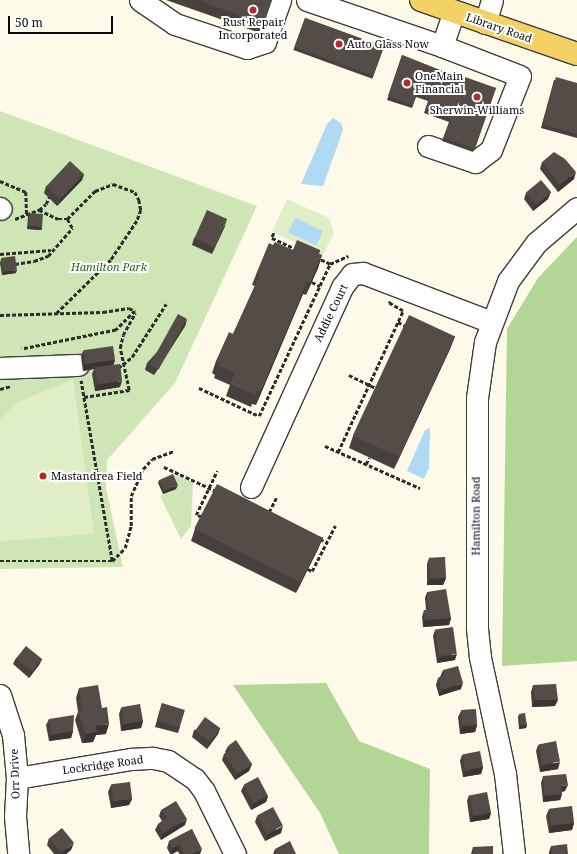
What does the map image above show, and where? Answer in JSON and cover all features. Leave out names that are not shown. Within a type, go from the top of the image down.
[{"type":"main road","name":"Library Road","points":[[421,0],[577,54]]},
{"type":"street","points":[[140,0],[175,24],[248,48],[265,42],[280,0]]},
{"type":"street","points":[[307,0],[442,46],[520,76],[491,150],[475,162],[428,146]]},
{"type":"street","points":[[485,23],[492,0]]},
{"type":"street","points":[[442,46],[454,12]]},
{"type":"street","name":"Hamilton Road","points":[[514,854],[505,774],[480,657],[477,627],[477,398],[485,342],[499,300],[521,260],[536,243],[577,208]]},
{"type":"street","name":"Addie Court","points":[[251,486],[342,286],[352,274],[363,273],[491,322]]},
{"type":"street","points":[[0,368],[78,365]]},
{"type":"street","name":"Orr Drive","points":[[0,696],[13,735],[17,778],[15,816],[18,854]]},
{"type":"street","name":"Lockridge Road","points":[[17,778],[131,759],[152,758],[168,761],[183,770],[200,785],[234,854]]},
{"type":"path","points":[[0,180],[26,192],[26,215]]},
{"type":"path","points":[[39,210],[58,219],[67,219],[102,186],[113,184],[126,186],[135,192],[139,200],[141,210],[137,221],[112,260],[57,313]]},
{"type":"path","points":[[1,208],[15,219],[39,210],[46,204],[49,197]]},
{"type":"path","points":[[15,264],[34,261],[48,256],[72,228],[67,219]]},
{"type":"path","points":[[274,233],[272,238],[298,250],[296,254]]},
{"type":"path","points":[[0,254],[52,250]]},
{"type":"path","points":[[199,388],[259,416],[330,264],[317,259]]},
{"type":"path","points":[[338,452],[403,311],[389,303],[394,285]]},
{"type":"path","points":[[110,370],[125,365],[166,304]]},
{"type":"path","points":[[0,315],[130,308],[135,311]]},
{"type":"path","points":[[84,397],[129,390],[125,365],[120,348],[135,311]]},
{"type":"path","points":[[18,350],[116,330],[135,311]]},
{"type":"path","points":[[398,322],[411,328]]},
{"type":"path","points":[[78,365],[112,561]]},
{"type":"path","points":[[349,375],[376,388]]},
{"type":"path","points":[[229,402],[230,398]]},
{"type":"path","points":[[324,446],[420,488]]},
{"type":"path","points":[[0,561],[112,561],[125,548],[131,526],[131,496],[143,469],[152,459],[174,451]]},
{"type":"path","points":[[366,464],[369,458]]},
{"type":"path","points":[[202,517],[196,515],[217,471]]},
{"type":"path","points":[[268,515],[276,498]]},
{"type":"path","points":[[308,569],[312,571],[335,526]]},
{"type":"green space","name":"Hamilton Park","points":[[0,111],[257,206],[175,383],[107,460],[106,488],[123,567],[0,569]]},
{"type":"green space","points":[[287,199],[329,218],[334,233],[323,255],[272,232]]},
{"type":"green space","points":[[577,237],[577,661],[502,666],[507,329],[538,278]]},
{"type":"green space","name":"Mastandrea Field","points":[[73,379],[94,534],[0,541],[0,419],[16,403]]},
{"type":"green space","points":[[175,474],[193,483],[191,526],[181,539],[160,496],[176,489],[171,477]]},
{"type":"green space","points":[[326,683],[359,741],[430,769],[429,854],[339,854],[320,813],[233,685]]},
{"type":"water","points":[[333,118],[341,123],[343,130],[323,186],[301,184],[327,124]]},
{"type":"water","points":[[295,218],[323,231],[316,246],[288,233]]},
{"type":"water","points":[[430,428],[429,468],[424,479],[407,471],[425,430]]},
{"type":"building","points":[[197,0],[272,0],[264,24]]},
{"type":"building","points":[[305,18],[384,47],[373,76],[294,47]]},
{"type":"building","points":[[402,55],[465,80],[465,77],[496,88],[475,149],[444,138],[451,118],[425,110],[430,98],[417,93],[413,105],[388,96]]},
{"type":"building","points":[[556,77],[577,83],[577,134],[542,124]]},
{"type":"building","points":[[554,152],[565,159],[576,172],[560,185],[542,162]]},
{"type":"building","points":[[70,161],[84,174],[60,200],[46,187]]},
{"type":"building","points":[[541,180],[551,192],[536,205],[526,193]]},
{"type":"building","points":[[207,210],[227,219],[214,247],[194,238]]},
{"type":"building","points":[[29,213],[43,214],[42,227],[28,226]]},
{"type":"building","points":[[297,240],[320,250],[319,254],[322,255],[310,283],[307,282],[260,393],[257,391],[255,395],[230,384],[235,373],[218,366],[220,363],[216,361],[229,332],[233,334],[260,274],[257,272],[269,243],[273,245],[275,242],[293,250]]},
{"type":"building","points":[[15,256],[17,270],[3,272],[1,258]]},
{"type":"building","points":[[178,314],[187,319],[159,370],[150,365]]},
{"type":"building","points":[[409,315],[455,337],[399,457],[353,436]]},
{"type":"building","points":[[113,346],[115,360],[85,364],[83,350]]},
{"type":"building","points":[[120,364],[122,381],[97,384],[95,367]]},
{"type":"building","points":[[173,474],[178,485],[164,491],[159,480]]},
{"type":"building","points":[[217,484],[323,538],[300,583],[194,529]]},
{"type":"building","points":[[445,557],[446,578],[430,579],[429,558]]},
{"type":"building","points":[[446,589],[451,618],[425,620],[424,610],[429,610],[427,592]]},
{"type":"building","points":[[453,627],[457,654],[439,656],[435,630]]},
{"type":"building","points":[[26,646],[42,659],[32,672],[16,658]]},
{"type":"building","points":[[458,666],[463,683],[442,690],[438,678],[444,676],[443,670]]},
{"type":"building","points":[[556,684],[558,700],[535,700],[533,685]]},
{"type":"building","points":[[98,685],[102,708],[107,707],[109,724],[96,726],[97,732],[86,734],[78,711],[82,710],[79,688]]},
{"type":"building","points":[[162,703],[185,710],[180,727],[157,720]]},
{"type":"building","points":[[140,704],[143,721],[124,724],[121,707]]},
{"type":"building","points":[[476,709],[477,725],[462,726],[461,710]]},
{"type":"building","points":[[525,713],[527,725],[521,726],[519,714]]},
{"type":"building","points":[[74,715],[73,731],[51,735],[49,719]]},
{"type":"building","points":[[205,717],[220,728],[210,742],[195,731]]},
{"type":"building","points":[[236,740],[252,764],[238,774],[224,754],[230,750],[228,746]]},
{"type":"building","points":[[556,741],[560,762],[542,765],[538,744]]},
{"type":"building","points":[[480,751],[483,767],[465,770],[462,754]]},
{"type":"building","points":[[566,774],[568,785],[561,786],[562,794],[545,796],[543,776]]},
{"type":"building","points":[[258,777],[268,796],[254,803],[244,785]]},
{"type":"building","points":[[130,782],[132,799],[113,801],[111,784]]},
{"type":"building","points":[[487,792],[491,813],[473,816],[469,795]]},
{"type":"building","points":[[176,801],[187,819],[163,833],[158,824],[167,818],[161,810]]},
{"type":"building","points":[[572,806],[574,823],[551,826],[549,809]]},
{"type":"building","points":[[273,807],[283,826],[267,834],[257,815]]},
{"type":"building","points":[[62,828],[74,843],[62,853],[50,838]]},
{"type":"building","points":[[192,829],[202,849],[192,854],[185,854],[180,845],[173,848],[169,841]]},
{"type":"building","points":[[290,841],[296,854],[277,854],[275,849]]},
{"type":"building","points":[[567,844],[568,854],[552,854],[551,846]]},
{"type":"building","points":[[493,846],[493,854],[474,854],[473,847]]},
{"type":"place","name":"Rust Repair Incorporated","points":[[253,10]]},
{"type":"place","name":"Auto Glass Now","points":[[339,44]]},
{"type":"place","name":"OneMain Financial","points":[[407,83]]},
{"type":"place","name":"Sherwin-Williams","points":[[477,97]]},
{"type":"place","name":"Mastandrea Field","points":[[43,476]]}]
